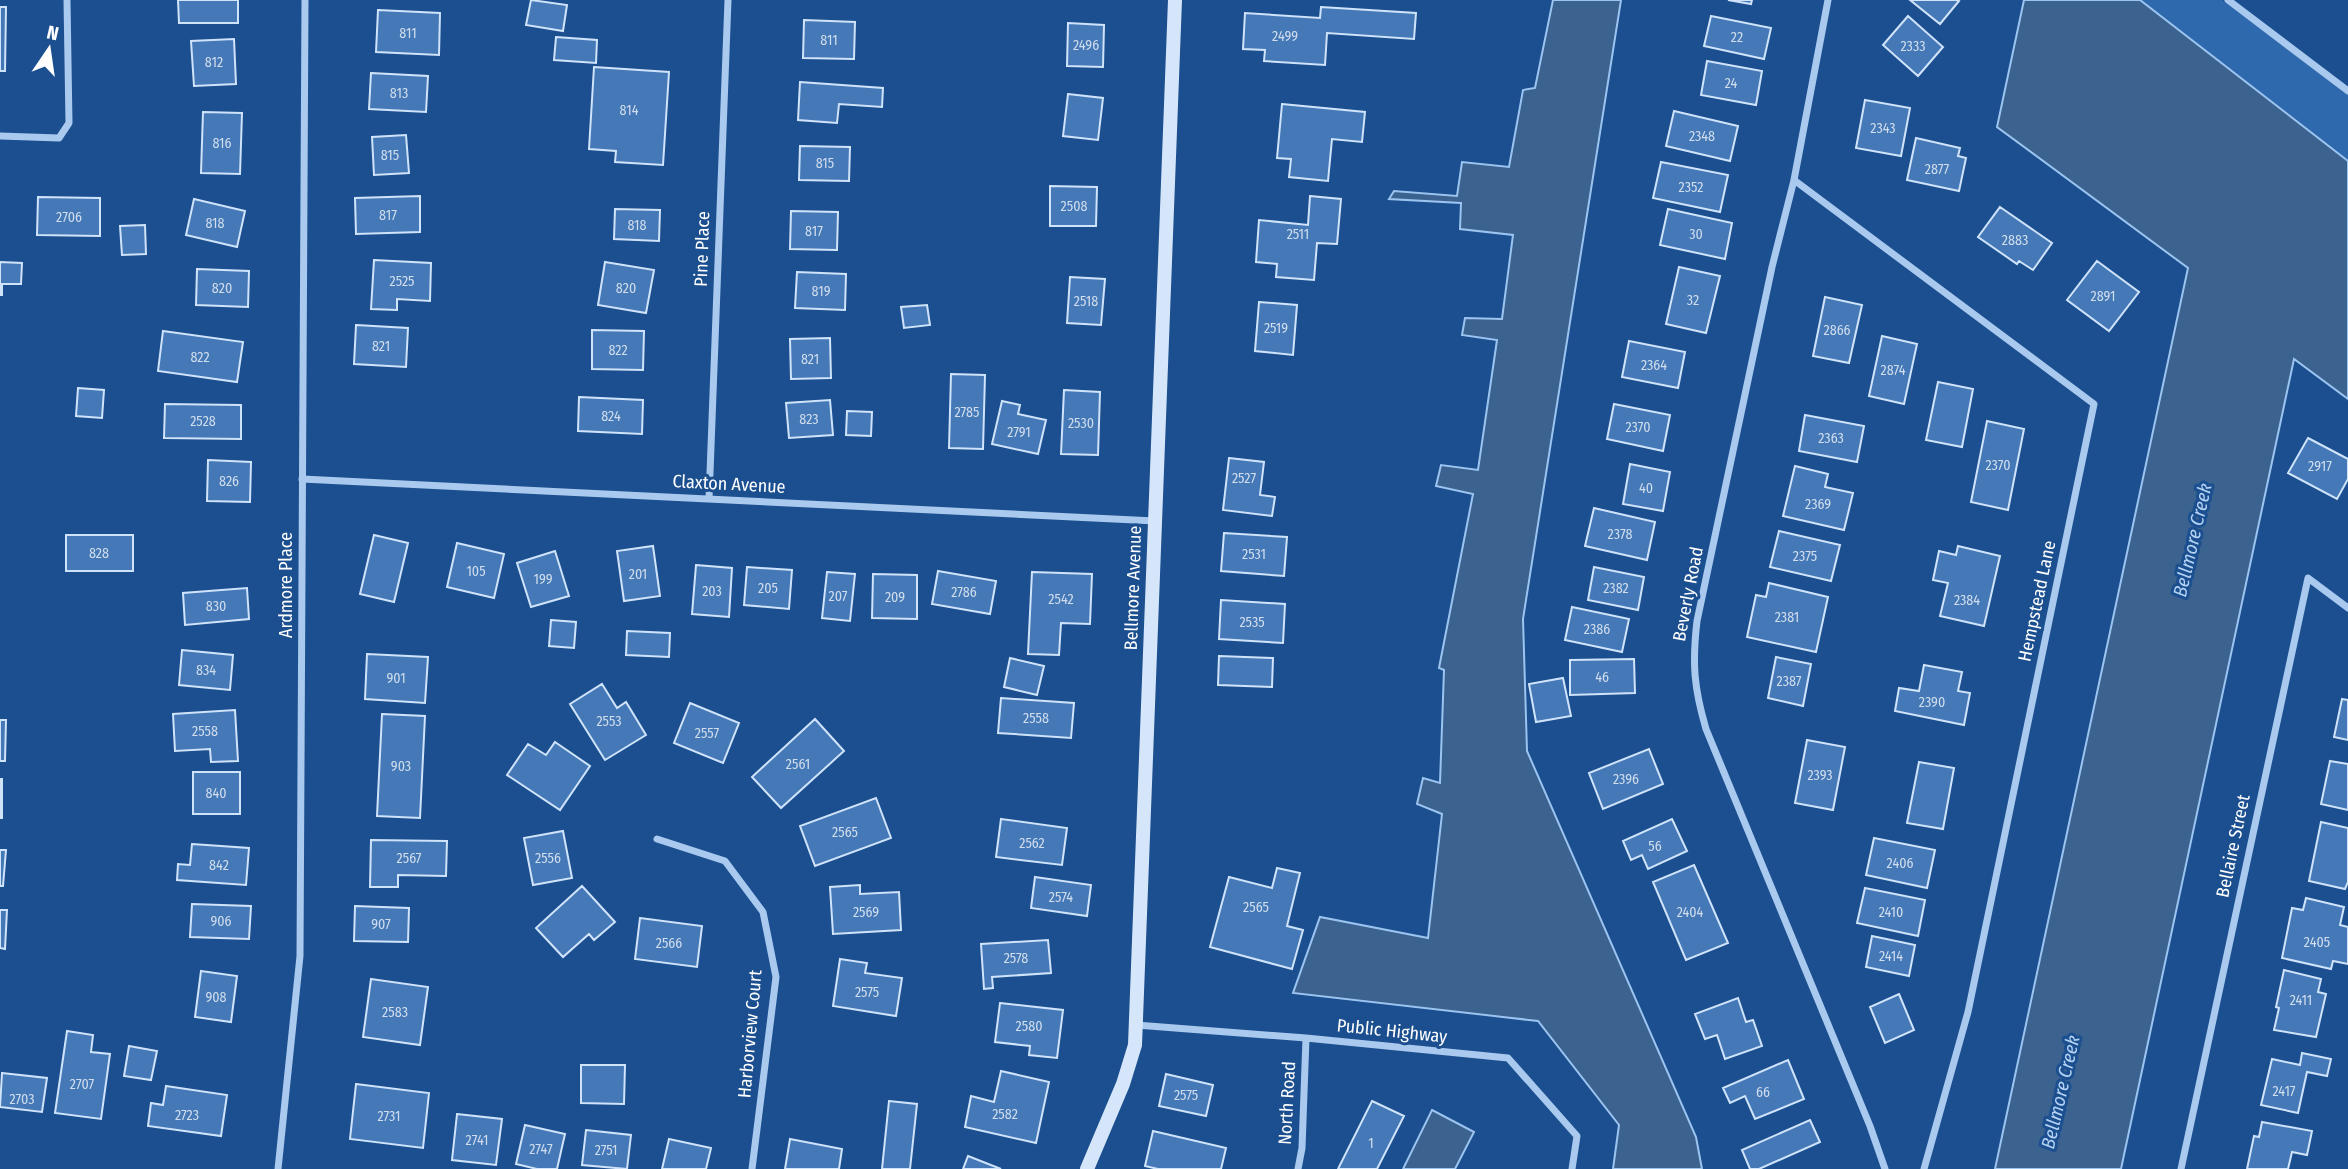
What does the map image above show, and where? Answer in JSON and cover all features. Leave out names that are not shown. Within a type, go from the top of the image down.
[{"type":"street","points":[[0,136],[58,138],[69,123],[67,0]]},
{"type":"street","name":"Ardmore Place","points":[[278,1169],[300,956],[305,0]]},
{"type":"street","name":"Pine Place","points":[[709,499],[728,0]]},
{"type":"street","name":"Bellmore Avenue","points":[[1087,1169],[1123,1084],[1135,1045],[1175,0]]},
{"type":"street","name":"Beverly Road","points":[[1828,0],[1794,180],[1772,267],[1697,621],[1693,656],[1696,694],[1706,729],[1870,1126],[1885,1169]]},
{"type":"street","points":[[2228,0],[2348,91]]},
{"type":"street","name":"Hempstead Lane","points":[[1794,180],[2094,404],[1968,1012],[1924,1169]]},
{"type":"street","name":"Claxton Avenue","points":[[302,479],[1155,521]]},
{"type":"street","name":"Bellaire Street","points":[[2181,1169],[2308,578],[2348,608]]},
{"type":"street","name":"Harborview Court","points":[[657,839],[725,861],[763,912],[776,976],[751,1169]]},
{"type":"street","name":"Public Highway","points":[[1136,1025],[1508,1058],[1577,1136],[1572,1169]]},
{"type":"street","name":"North Road","points":[[1298,1169],[1302,1148],[1306,1038]]},
{"type":"shaded area","points":[[2140,0],[2222,0],[2348,95],[2348,161]]},
{"type":"water","points":[[1553,0],[1621,0],[1523,619],[1527,751],[1696,1137],[1702,1169],[1613,1169],[1619,1125],[1538,1021],[1293,993],[1320,917],[1428,938],[1442,814],[1417,804],[1423,778],[1440,783],[1444,670],[1439,668],[1473,494],[1436,486],[1441,465],[1478,470],[1497,340],[1462,335],[1465,318],[1502,319],[1513,235],[1460,229],[1461,203],[1389,199],[1394,191],[1457,196],[1462,162],[1509,167],[1523,90],[1535,88]]},
{"type":"water","name":"Bellmore Creek","points":[[2024,0],[2140,0],[2348,161],[2348,399],[2294,359],[2121,1169],[1995,1169],[2188,268],[1997,127]]},
{"type":"water","points":[[1432,1110],[1474,1132],[1455,1169],[1403,1169]]},
{"type":"building","points":[[178,0],[238,0],[238,23],[179,23]]},
{"type":"building","points":[[531,0],[567,5],[563,31],[526,25]]},
{"type":"building","points":[[1728,0],[1752,0],[1751,4]]},
{"type":"building","points":[[1910,0],[1957,0],[1959,1],[1940,24]]},
{"type":"building","points":[[0,7],[6,7],[5,71],[0,71]]},
{"type":"building","points":[[1321,7],[1416,13],[1414,39],[1327,33],[1325,65],[1264,61],[1265,50],[1243,49],[1245,13],[1320,18]]},
{"type":"building","points":[[378,10],[440,13],[439,55],[376,52]]},
{"type":"building","points":[[1711,16],[1771,28],[1764,59],[1704,46]]},
{"type":"building","points":[[1908,16],[1943,47],[1918,76],[1883,45]]},
{"type":"building","points":[[804,20],[855,22],[854,59],[803,58]]},
{"type":"building","points":[[1068,23],[1104,25],[1103,67],[1067,66]]},
{"type":"building","points":[[556,37],[597,40],[596,63],[554,60]]},
{"type":"building","points":[[234,39],[236,84],[194,86],[191,41]]},
{"type":"building","points":[[1707,61],[1762,71],[1756,105],[1701,95]]},
{"type":"building","points":[[594,67],[669,72],[663,165],[615,162],[616,151],[589,149]]},
{"type":"building","points":[[371,73],[428,76],[426,112],[369,109]]},
{"type":"building","points":[[800,82],[883,88],[882,107],[839,104],[837,123],[798,120]]},
{"type":"building","points":[[1068,94],[1103,98],[1098,140],[1063,136]]},
{"type":"building","points":[[1865,100],[1910,108],[1901,156],[1856,148]]},
{"type":"building","points":[[1282,104],[1365,112],[1362,142],[1332,139],[1328,181],[1289,177],[1291,159],[1277,158]]},
{"type":"building","points":[[1674,111],[1738,126],[1730,161],[1666,146]]},
{"type":"building","points":[[203,112],[242,113],[240,174],[201,173]]},
{"type":"building","points":[[406,135],[409,173],[374,175],[372,137]]},
{"type":"building","points":[[1916,138],[1960,148],[1958,156],[1966,158],[1959,191],[1907,180]]},
{"type":"building","points":[[800,146],[850,147],[849,181],[799,180]]},
{"type":"building","points":[[1661,162],[1728,175],[1720,212],[1653,198]]},
{"type":"building","points":[[1050,186],[1097,187],[1096,226],[1050,226]]},
{"type":"building","points":[[420,196],[420,232],[356,234],[355,198]]},
{"type":"building","points":[[1310,196],[1341,199],[1337,244],[1317,243],[1314,280],[1276,277],[1277,264],[1256,262],[1259,220],[1308,225]]},
{"type":"building","points":[[38,197],[100,198],[100,236],[37,235]]},
{"type":"building","points":[[194,199],[245,211],[237,247],[186,235]]},
{"type":"building","points":[[2000,207],[2052,243],[2033,270],[2019,261],[2017,264],[1978,237]]},
{"type":"building","points":[[615,209],[660,210],[659,241],[614,239]]},
{"type":"building","points":[[1668,209],[1732,223],[1725,259],[1660,245]]},
{"type":"building","points":[[791,211],[838,212],[837,250],[790,249]]},
{"type":"building","points":[[145,225],[146,254],[122,255],[120,226]]},
{"type":"building","points":[[374,260],[431,263],[430,301],[397,299],[397,310],[371,309]]},
{"type":"building","points":[[2097,261],[2139,292],[2109,331],[2067,300]]},
{"type":"building","points":[[0,262],[22,263],[21,284],[2,284],[2,295],[0,295]]},
{"type":"building","points":[[605,262],[654,270],[646,313],[598,305]]},
{"type":"building","points":[[1679,267],[1720,276],[1706,333],[1666,324]]},
{"type":"building","points":[[197,269],[249,271],[248,307],[196,305]]},
{"type":"building","points":[[797,272],[846,274],[845,310],[795,308]]},
{"type":"building","points":[[1070,277],[1105,279],[1101,325],[1067,323]]},
{"type":"building","points":[[1825,297],[1862,305],[1849,363],[1813,356]]},
{"type":"building","points":[[1259,302],[1297,305],[1293,355],[1255,351]]},
{"type":"building","points":[[927,305],[930,325],[904,328],[901,307]]},
{"type":"building","points":[[356,325],[408,328],[406,367],[354,364]]},
{"type":"building","points":[[592,330],[644,331],[643,370],[592,369]]},
{"type":"building","points":[[163,331],[243,342],[237,382],[158,371]]},
{"type":"building","points":[[1882,336],[1917,344],[1904,404],[1869,396]]},
{"type":"building","points":[[830,338],[831,378],[791,379],[790,339]]},
{"type":"building","points":[[1629,341],[1685,352],[1678,388],[1622,377]]},
{"type":"building","points":[[951,374],[985,375],[983,449],[949,448]]},
{"type":"building","points":[[1938,382],[1973,389],[1962,447],[1926,440]]},
{"type":"building","points":[[78,388],[104,390],[102,418],[76,416]]},
{"type":"building","points":[[1064,390],[1100,392],[1098,455],[1061,454]]},
{"type":"building","points":[[579,397],[643,400],[642,434],[578,431]]},
{"type":"building","points":[[830,400],[833,435],[789,438],[786,403]]},
{"type":"building","points":[[1002,401],[1020,405],[1018,414],[1046,420],[1038,454],[992,444]]},
{"type":"building","points":[[165,404],[241,405],[241,439],[164,438]]},
{"type":"building","points":[[1614,404],[1670,415],[1663,451],[1607,439]]},
{"type":"building","points":[[847,411],[872,412],[871,436],[846,435]]},
{"type":"building","points":[[1805,415],[1864,426],[1857,462],[1799,451]]},
{"type":"building","points":[[1987,421],[2024,429],[2008,510],[1971,502]]},
{"type":"building","points":[[2308,438],[2348,459],[2348,479],[2337,499],[2288,473]]},
{"type":"building","points":[[1229,458],[1264,462],[1260,495],[1275,497],[1272,516],[1223,510]]},
{"type":"building","points":[[208,460],[251,462],[250,502],[207,501]]},
{"type":"building","points":[[1630,464],[1670,472],[1663,511],[1623,504]]},
{"type":"building","points":[[1795,466],[1828,474],[1825,487],[1853,493],[1844,530],[1783,516]]},
{"type":"building","points":[[1594,508],[1655,522],[1647,560],[1585,546]]},
{"type":"building","points":[[1779,531],[1840,545],[1831,581],[1770,567]]},
{"type":"building","points":[[1224,533],[1287,537],[1284,576],[1221,571]]},
{"type":"building","points":[[66,535],[133,535],[133,571],[66,571]]},
{"type":"building","points":[[374,535],[408,543],[394,602],[360,594]]},
{"type":"building","points":[[457,543],[504,554],[494,598],[447,587]]},
{"type":"building","points":[[653,546],[660,596],[624,601],[617,551]]},
{"type":"building","points":[[1958,546],[2000,556],[1984,626],[1940,616],[1948,583],[1933,580],[1939,551],[1956,555]]},
{"type":"building","points":[[555,551],[569,596],[531,607],[517,563]]},
{"type":"building","points":[[696,565],[732,568],[729,617],[692,614]]},
{"type":"building","points":[[747,567],[792,570],[789,609],[744,605]]},
{"type":"building","points":[[1594,567],[1644,577],[1638,610],[1588,600]]},
{"type":"building","points":[[938,571],[996,581],[990,614],[932,604]]},
{"type":"building","points":[[827,572],[855,574],[850,621],[822,618]]},
{"type":"building","points":[[1032,572],[1092,574],[1090,624],[1061,623],[1059,655],[1028,654]]},
{"type":"building","points":[[873,574],[917,575],[917,619],[872,618]]},
{"type":"building","points":[[1769,583],[1828,597],[1816,652],[1747,637],[1756,595],[1766,597]]},
{"type":"building","points":[[247,588],[249,619],[185,625],[183,593]]},
{"type":"building","points":[[1221,600],[1285,604],[1283,643],[1219,639]]},
{"type":"building","points":[[1572,607],[1629,619],[1622,652],[1565,640]]},
{"type":"building","points":[[551,620],[576,622],[574,648],[549,646]]},
{"type":"building","points":[[627,631],[670,633],[669,657],[626,655]]},
{"type":"building","points":[[182,650],[233,655],[230,690],[179,685]]},
{"type":"building","points":[[367,654],[428,657],[425,703],[365,699]]},
{"type":"building","points":[[1219,656],[1273,658],[1272,687],[1218,685]]},
{"type":"building","points":[[1776,657],[1811,664],[1803,706],[1768,698]]},
{"type":"building","points":[[1010,658],[1044,666],[1037,695],[1004,687]]},
{"type":"building","points":[[1634,659],[1635,693],[1570,695],[1570,660]]},
{"type":"building","points":[[1924,665],[1962,672],[1958,691],[1970,693],[1964,725],[1895,711],[1899,688],[1919,691]]},
{"type":"building","points":[[1563,678],[1571,716],[1536,722],[1529,684]]},
{"type":"building","points":[[602,684],[617,708],[626,702],[646,735],[605,760],[570,704]]},
{"type":"building","points":[[1001,698],[1074,703],[1071,738],[998,733]]},
{"type":"building","points":[[2342,699],[2348,700],[2348,740],[2334,737]]},
{"type":"building","points":[[690,703],[739,723],[723,763],[674,743]]},
{"type":"building","points":[[235,710],[238,761],[211,762],[210,749],[175,751],[173,714]]},
{"type":"building","points":[[382,714],[425,716],[420,818],[377,816]]},
{"type":"building","points":[[815,719],[844,751],[781,808],[752,777]]},
{"type":"building","points":[[0,720],[6,720],[5,761],[0,761]]},
{"type":"building","points":[[1807,740],[1845,747],[1833,810],[1795,803]]},
{"type":"building","points":[[555,742],[590,766],[560,810],[507,775],[528,744],[546,755]]},
{"type":"building","points":[[1649,749],[1663,784],[1603,809],[1589,773]]},
{"type":"building","points":[[2330,761],[2348,764],[2348,810],[2321,804]]},
{"type":"building","points":[[1919,762],[1954,768],[1943,829],[1907,823]]},
{"type":"building","points":[[193,772],[240,772],[240,814],[193,814]]},
{"type":"building","points":[[2,779],[2,818],[0,818]]},
{"type":"building","points":[[876,798],[891,838],[815,866],[800,826]]},
{"type":"building","points":[[1001,819],[1067,828],[1062,865],[996,857]]},
{"type":"building","points":[[1672,819],[1687,851],[1648,869],[1642,855],[1631,860],[1623,841]]},
{"type":"building","points":[[2321,822],[2348,828],[2348,882],[2345,889],[2309,881]]},
{"type":"building","points":[[563,831],[572,878],[533,885],[524,838]]},
{"type":"building","points":[[1874,838],[1935,850],[1927,888],[1866,875]]},
{"type":"building","points":[[371,840],[447,841],[446,876],[398,875],[398,887],[370,887]]},
{"type":"building","points":[[192,844],[249,848],[246,885],[177,880],[178,864],[190,865]]},
{"type":"building","points":[[0,850],[6,850],[3,886],[0,886]]},
{"type":"building","points":[[1694,865],[1728,943],[1686,960],[1653,882]]},
{"type":"building","points":[[1277,868],[1300,873],[1287,926],[1303,930],[1292,969],[1210,947],[1229,877],[1272,888]]},
{"type":"building","points":[[1035,877],[1091,885],[1087,916],[1031,908]]},
{"type":"building","points":[[860,885],[860,894],[899,892],[901,930],[833,934],[830,887]]},
{"type":"building","points":[[582,886],[615,922],[594,940],[589,934],[563,957],[536,928]]},
{"type":"building","points":[[1865,888],[1925,900],[1918,936],[1857,923]]},
{"type":"building","points":[[2306,898],[2344,907],[2340,925],[2348,927],[2348,964],[2333,961],[2331,969],[2282,958],[2292,908],[2303,910]]},
{"type":"building","points":[[192,904],[251,906],[249,939],[190,937]]},
{"type":"building","points":[[355,906],[409,908],[408,942],[354,941]]},
{"type":"building","points":[[0,910],[7,910],[5,949],[0,948]]},
{"type":"building","points":[[640,918],[702,926],[697,967],[635,959]]},
{"type":"building","points":[[1872,936],[1915,945],[1909,976],[1866,967]]},
{"type":"building","points":[[1048,940],[1051,973],[992,977],[993,988],[984,989],[981,944]]},
{"type":"building","points":[[840,959],[867,963],[865,973],[902,978],[896,1016],[833,1006]]},
{"type":"building","points":[[2284,970],[2321,979],[2318,992],[2326,994],[2316,1037],[2274,1030]]},
{"type":"building","points":[[201,971],[237,976],[231,1022],[195,1017]]},
{"type":"building","points":[[371,979],[428,987],[420,1045],[363,1037]]},
{"type":"building","points":[[1899,994],[1914,1030],[1885,1043],[1870,1007]]},
{"type":"building","points":[[1738,998],[1746,1022],[1753,1020],[1762,1046],[1725,1059],[1717,1035],[1705,1039],[1695,1014]]},
{"type":"building","points":[[1000,1003],[1063,1010],[1057,1058],[1029,1055],[1030,1046],[995,1042]]},
{"type":"building","points":[[67,1031],[93,1035],[91,1052],[110,1054],[101,1119],[55,1113]]},
{"type":"building","points":[[129,1046],[157,1051],[151,1080],[124,1076]]},
{"type":"building","points":[[2302,1053],[2331,1059],[2327,1076],[2307,1072],[2298,1113],[2261,1105],[2272,1059],[2300,1065]]},
{"type":"building","points":[[1788,1060],[1804,1099],[1755,1119],[1745,1096],[1730,1103],[1723,1088]]},
{"type":"building","points":[[581,1065],[625,1065],[624,1104],[581,1103]]},
{"type":"building","points":[[1001,1071],[1049,1082],[1036,1143],[965,1127],[971,1096],[994,1102]]},
{"type":"building","points":[[2,1073],[47,1078],[42,1112],[0,1107]]},
{"type":"building","points":[[1166,1074],[1213,1085],[1206,1116],[1159,1106]]},
{"type":"building","points":[[356,1084],[429,1093],[423,1148],[350,1139]]},
{"type":"building","points":[[166,1086],[227,1095],[221,1136],[148,1126],[151,1103],[163,1105]]},
{"type":"building","points":[[889,1101],[917,1104],[910,1169],[882,1169]]},
{"type":"building","points":[[1372,1101],[1404,1116],[1377,1169],[1338,1169]]},
{"type":"building","points":[[457,1114],[502,1119],[496,1165],[452,1160]]},
{"type":"building","points":[[1810,1120],[1820,1142],[1759,1169],[1750,1169],[1742,1150]]},
{"type":"building","points":[[2262,1122],[2312,1131],[2307,1155],[2292,1152],[2288,1169],[2247,1169],[2254,1136],[2259,1137]]},
{"type":"building","points":[[525,1125],[565,1134],[557,1169],[537,1169],[516,1164]]},
{"type":"building","points":[[586,1130],[631,1135],[627,1169],[582,1165]]},
{"type":"building","points":[[1153,1131],[1226,1148],[1221,1169],[1158,1169],[1145,1166]]},
{"type":"building","points":[[669,1139],[711,1148],[706,1169],[662,1169]]},
{"type":"building","points":[[790,1139],[842,1149],[839,1169],[785,1169]]},
{"type":"building","points":[[968,1156],[1001,1169],[963,1169]]}]
